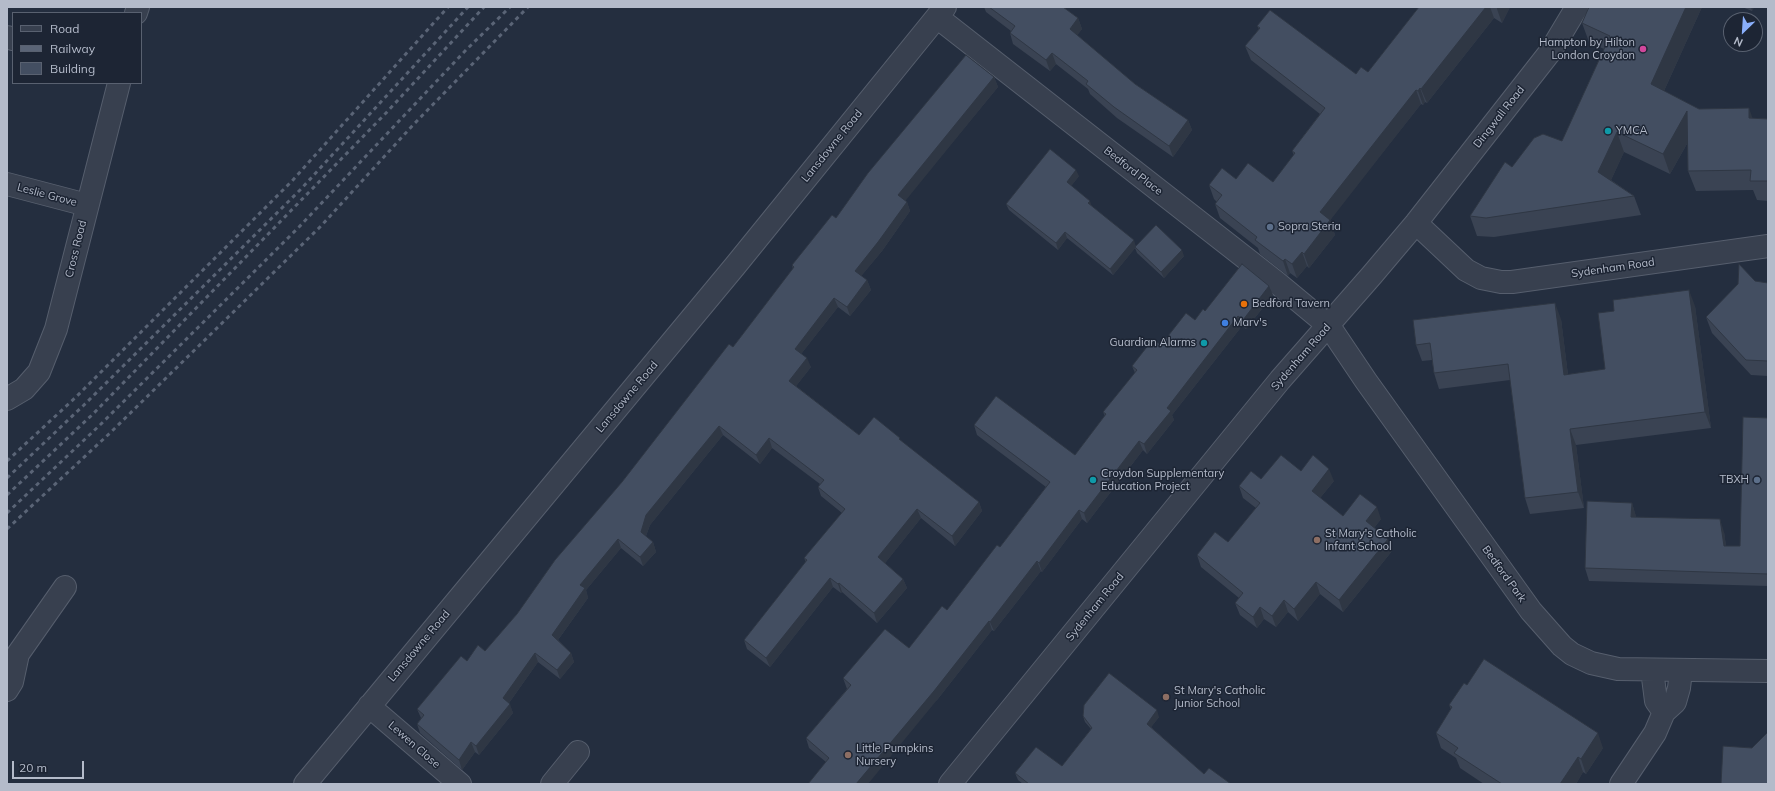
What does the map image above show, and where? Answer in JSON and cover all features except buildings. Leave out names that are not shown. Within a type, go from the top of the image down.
[{"type":"street","name":"Dingwall Road","points":[[1416,223],[1550,52],[1577,7]]},
{"type":"street","name":"Bedford Place","points":[[941,12],[1329,326]]},
{"type":"street","name":"Lansdowne Road","points":[[305,784],[730,272],[941,12]]},
{"type":"street","name":"Cross Road","points":[[7,400],[24,389],[31,382],[43,364],[56,329],[118,84]]},
{"type":"street","name":"Leslie Grove","points":[[7,184],[87,205]]},
{"type":"street","name":"Sydenham Road","points":[[950,784],[1280,380],[1329,326],[1416,223],[1466,270],[1481,278],[1501,282],[1512,282],[1768,246]]},
{"type":"street","name":"Bedford Park","points":[[1329,326],[1526,605],[1553,638],[1572,654],[1591,663],[1618,668],[1681,671],[1768,671]]},
{"type":"street","points":[[7,690],[12,682],[18,654],[65,587]]},
{"type":"street","points":[[1652,670],[1656,701],[1664,712]]},
{"type":"street","points":[[1622,784],[1655,733],[1664,712],[1676,702],[1681,671]]},
{"type":"street","name":"Lewen Close","points":[[369,706],[460,784]]},
{"type":"street","points":[[552,784],[578,752]]},
{"type":"railway","points":[[7,461],[76,397],[292,181],[448,7]]},
{"type":"railway","points":[[7,478],[84,405],[301,189],[468,7]]},
{"type":"railway","points":[[7,495],[93,414],[386,113],[484,7]]},
{"type":"railway","points":[[7,513],[101,424],[299,227],[466,50],[510,7]]},
{"type":"railway","points":[[7,529],[110,433],[321,226],[413,125],[528,7]]},
{"type":"place","name":"Hampton by Hilton London Croydon","points":[[1643,49]]},
{"type":"place","name":"YMCA","points":[[1608,131]]},
{"type":"place","name":"Sopra Steria","points":[[1270,227]]},
{"type":"place","name":"Bedford Tavern","points":[[1244,304]]},
{"type":"place","name":"Marv's","points":[[1225,323]]},
{"type":"place","name":"Guardian Alarms","points":[[1204,343]]},
{"type":"place","name":"Croydon Supplementary Education Project","points":[[1093,480]]},
{"type":"place","name":"TBXH","points":[[1757,480]]},
{"type":"place","name":"St Mary's Catholic Infant School","points":[[1317,540]]},
{"type":"place","name":"St Mary's Catholic Junior School","points":[[1166,697]]},
{"type":"place","name":"Little Pumpkins Nursery","points":[[848,755]]}]
